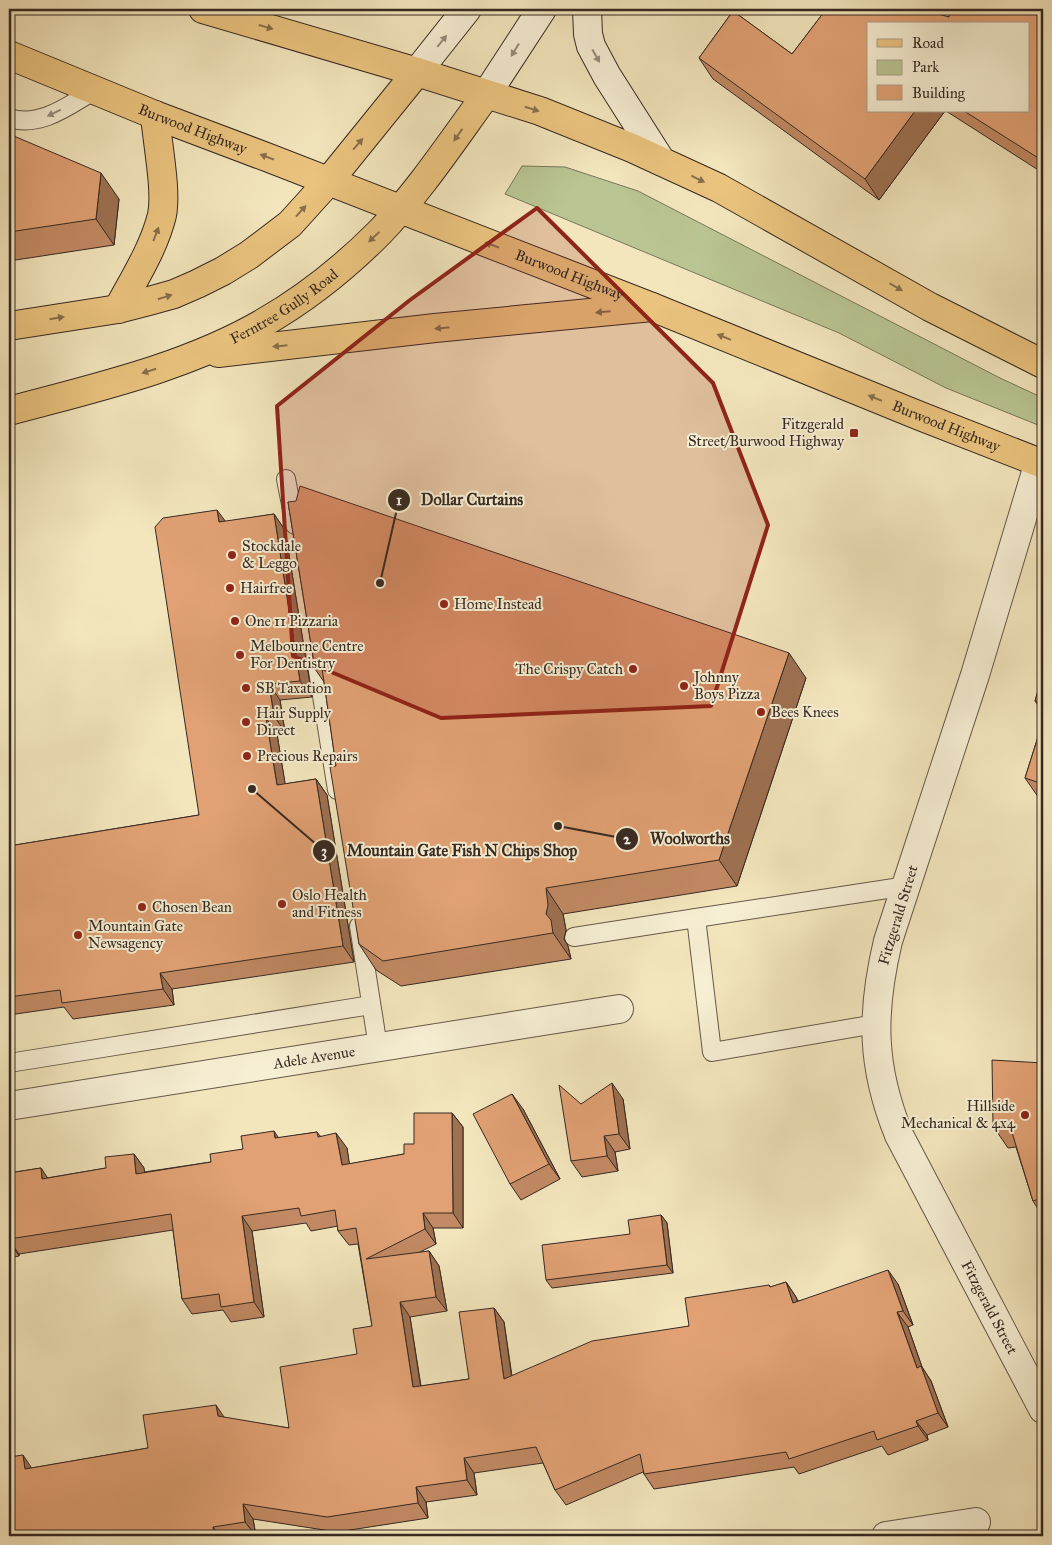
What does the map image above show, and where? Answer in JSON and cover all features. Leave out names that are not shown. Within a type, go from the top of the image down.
[{"type":"main road","points":[[203,9],[417,72],[540,111],[661,161],[719,188],[930,307],[1043,364]]},
{"type":"main road","name":"Burwood Highway","points":[[9,55],[155,115],[652,308],[1041,463]]},
{"type":"main road","points":[[9,326],[118,309],[174,294],[223,271],[250,255],[290,224],[328,182],[417,72]]},
{"type":"main road","name":"Ferntree Gully Road","points":[[9,411],[124,379],[195,355],[263,323],[296,302],[356,254],[379,232],[448,149],[486,95]]},
{"type":"main road","points":[[118,309],[152,243],[162,215],[163,194],[155,115]]},
{"type":"main road","points":[[195,355],[427,329],[652,308]]},
{"type":"street","points":[[417,72],[468,9]]},
{"type":"street","points":[[486,95],[542,9]]},
{"type":"street","points":[[586,9],[591,46],[607,76],[661,161]]},
{"type":"street","name":"Fitzgerald Street","points":[[1041,463],[975,675],[888,941],[882,967],[876,1024],[877,1052],[882,1080],[888,1107],[899,1135],[1043,1409]]},
{"type":"street","name":"Adele Avenue","points":[[9,1106],[620,1009]]},
{"type":"street","points":[[886,1536],[976,1522]]},
{"type":"lane","points":[[9,118],[32,121],[44,118],[96,90]]},
{"type":"lane","points":[[286,479],[298,543]]},
{"type":"lane","points":[[312,631],[340,808]]},
{"type":"lane","points":[[574,938],[907,886]]},
{"type":"lane","points":[[356,907],[378,1047]]},
{"type":"lane","points":[[696,918],[712,1052],[876,1024]]},
{"type":"lane","points":[[9,1063],[371,1005]]},
{"type":"highlighted area","points":[[537,208],[713,383],[768,525],[711,706],[441,718],[293,656],[277,406],[410,300]]},
{"type":"green space","points":[[522,166],[565,167],[638,191],[1000,378],[1043,398],[1043,427],[946,388],[839,333],[505,194]]},
{"type":"building","points":[[826,9],[921,9],[949,17],[950,9],[1043,9],[1043,161],[966,112],[1030,112],[1030,22],[867,22],[867,112],[914,112],[865,179],[699,58],[733,11],[792,54]]},
{"type":"building","points":[[9,134],[101,173],[96,219],[9,232]]},
{"type":"building","points":[[300,486],[789,653],[719,860],[546,888],[548,905],[546,914],[551,920],[553,933],[383,961],[359,944],[330,767],[336,766],[322,668],[315,669],[288,502],[296,501]]},
{"type":"building","points":[[217,510],[219,522],[274,514],[300,681],[269,684],[274,716],[266,718],[277,785],[316,779],[343,946],[160,973],[163,989],[62,1003],[60,990],[9,997],[9,846],[199,815],[155,527],[163,518]]},
{"type":"building","points":[[1043,673],[1043,703],[1035,701]]},
{"type":"building","points":[[1043,721],[1043,784],[1025,778]]},
{"type":"building","points":[[992,1060],[1043,1063],[1043,1212],[1039,1199],[1033,1201],[1010,1126],[993,1126]]},
{"type":"building","points":[[612,1083],[619,1134],[604,1136],[607,1156],[571,1161],[559,1085],[581,1104]]},
{"type":"building","points":[[512,1094],[549,1164],[510,1184],[473,1114]]},
{"type":"building","points":[[414,1113],[452,1113],[453,1213],[423,1213],[425,1229],[366,1259],[429,1251],[436,1297],[400,1302],[413,1387],[469,1379],[459,1312],[494,1308],[504,1379],[592,1341],[689,1326],[685,1298],[769,1285],[770,1287],[786,1282],[793,1303],[888,1270],[903,1311],[897,1312],[917,1368],[921,1366],[938,1413],[916,1421],[918,1426],[877,1440],[874,1431],[789,1459],[786,1452],[644,1474],[640,1454],[555,1490],[536,1447],[464,1458],[467,1480],[416,1487],[418,1503],[327,1517],[243,1504],[245,1522],[213,1527],[214,1536],[9,1536],[9,1457],[23,1455],[25,1469],[148,1448],[143,1415],[216,1405],[218,1416],[289,1428],[280,1367],[357,1354],[353,1329],[372,1326],[356,1228],[338,1231],[335,1210],[301,1216],[299,1208],[242,1216],[254,1302],[221,1307],[219,1294],[182,1299],[171,1214],[9,1239],[9,1173],[41,1168],[42,1179],[106,1168],[105,1157],[134,1154],[136,1174],[211,1162],[210,1154],[243,1149],[241,1136],[274,1131],[275,1138],[317,1132],[318,1137],[336,1133],[342,1165],[404,1154],[404,1144],[414,1144]]},
{"type":"building","points":[[661,1215],[667,1265],[546,1280],[542,1245],[630,1234],[628,1220]]},
{"type":"place","name":"Fitzgerald Street/Burwood Highway","points":[[854,433]]},
{"type":"place","name":"Stockdale & Leggo","points":[[232,555]]},
{"type":"place","name":"Dollar Curtains","points":[[380,583]]},
{"type":"place","name":"Hairfree","points":[[230,588]]},
{"type":"place","name":"Home Instead","points":[[444,604]]},
{"type":"place","name":"One 11 Pizzaria","points":[[235,621]]},
{"type":"place","name":"Melbourne Centre For Dentistry","points":[[240,655]]},
{"type":"place","name":"The Crispy Catch","points":[[633,669]]},
{"type":"place","name":"Johnny Boys Pizza","points":[[684,686]]},
{"type":"place","name":"SB Taxation","points":[[246,688]]},
{"type":"place","name":"Bees Knees","points":[[761,712]]},
{"type":"place","name":"Hair Supply Direct","points":[[246,722]]},
{"type":"place","name":"Precious Repairs","points":[[247,756]]},
{"type":"place","name":"Mountain Gate Fish N Chips Shop","points":[[252,789]]},
{"type":"place","name":"Woolworths","points":[[558,826]]},
{"type":"place","name":"Oslo Health and Fitness","points":[[282,904]]},
{"type":"place","name":"Chosen Bean","points":[[142,907]]},
{"type":"place","name":"Mountain Gate Newsagency","points":[[78,935]]},
{"type":"place","name":"Hillside Mechanical & 4x4","points":[[1025,1115]]}]
